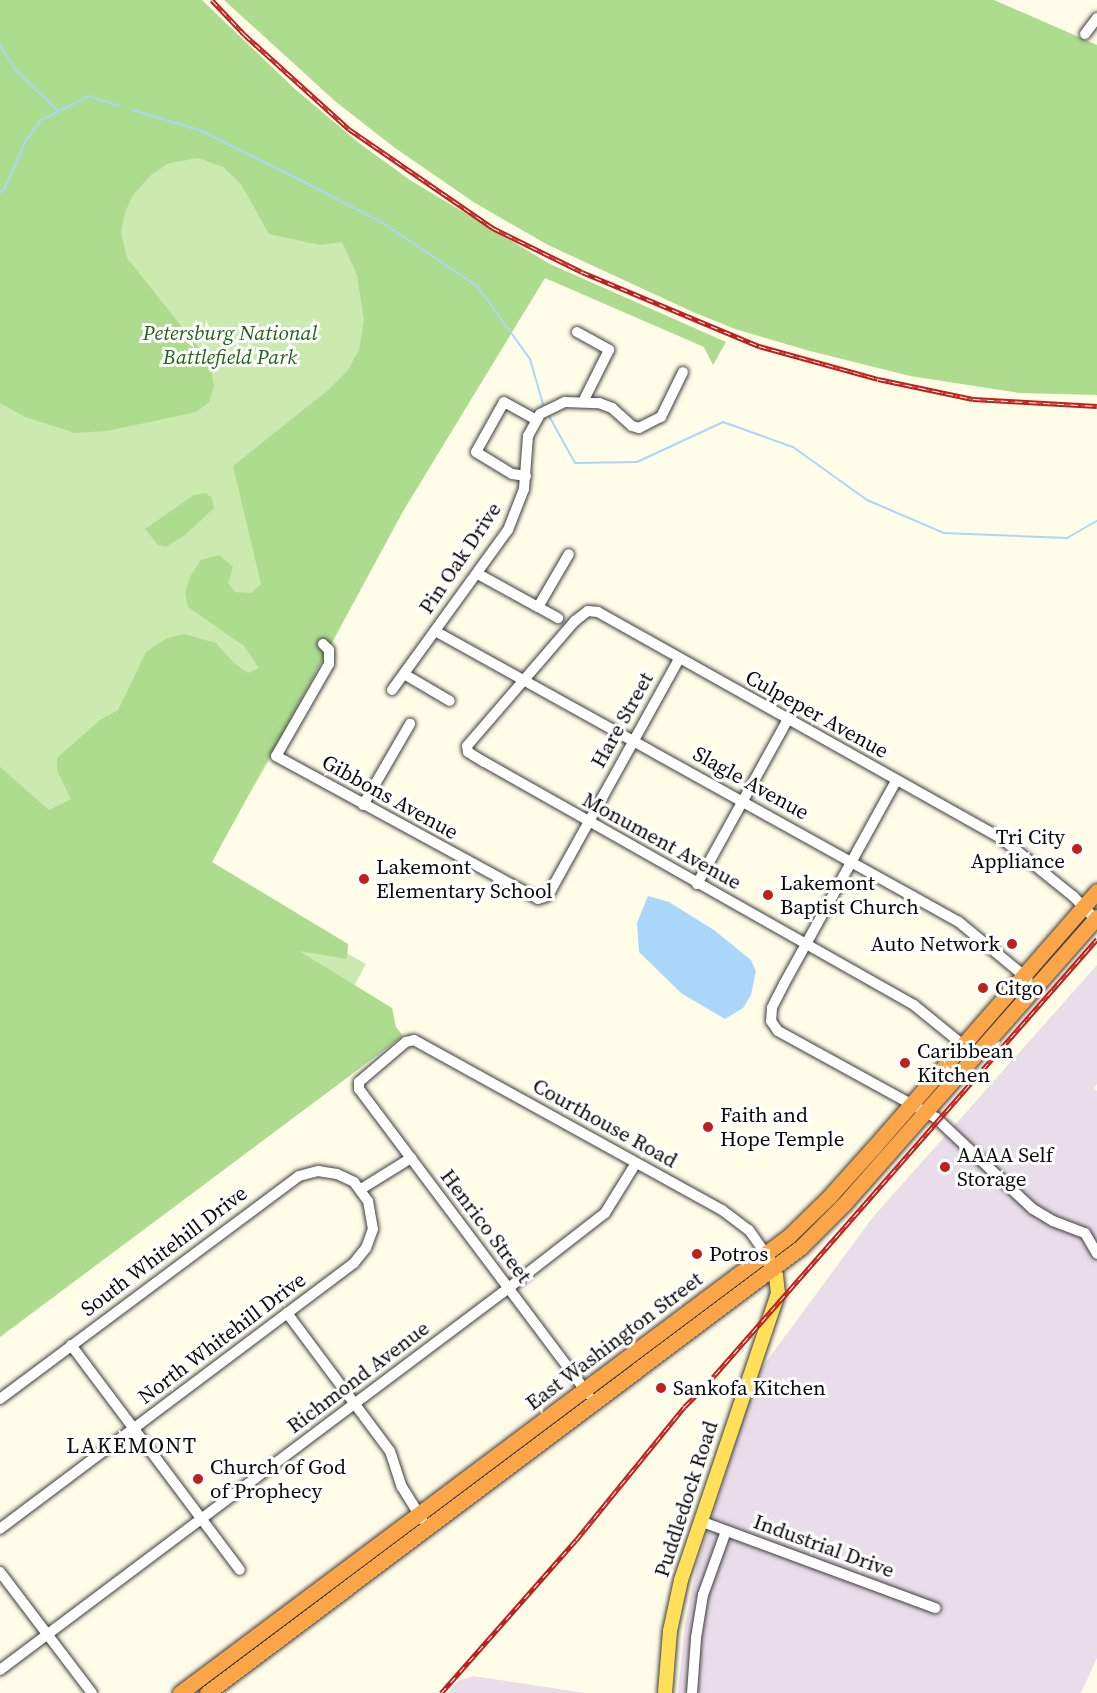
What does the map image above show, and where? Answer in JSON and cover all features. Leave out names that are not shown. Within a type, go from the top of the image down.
[{"type":"highway","name":"East Washington Street","points":[[180,1693],[766,1254],[807,1220],[910,1106],[1097,891]]},
{"type":"highway","name":"East Washington Street","points":[[210,1692],[773,1269],[821,1229],[1096,918]]},
{"type":"main road","name":"Puddledock Road","points":[[665,1693],[675,1605],[700,1521],[775,1306],[778,1286],[766,1254]]},
{"type":"street","points":[[1085,34],[1097,18]]},
{"type":"street","points":[[577,332],[607,348],[609,354],[583,402]]},
{"type":"street","points":[[526,476],[512,474],[476,452],[504,402],[536,420],[555,405],[583,402],[612,408],[632,426],[639,428],[661,417],[683,372]]},
{"type":"street","name":"Pin Oak Drive","points":[[392,690],[478,574],[516,515],[526,476],[528,436],[536,420]]},
{"type":"street","points":[[538,607],[569,554]]},
{"type":"street","points":[[478,574],[558,618]]},
{"type":"street","name":"Culpeper Avenue","points":[[524,679],[574,621],[588,611],[598,612],[1005,841],[1096,918]]},
{"type":"street","name":"Slagle Avenue","points":[[435,631],[966,927],[1036,987]]},
{"type":"street","name":"Gibbons Avenue","points":[[323,644],[329,651],[329,664],[276,756],[484,871]]},
{"type":"street","name":"Hare Street","points":[[484,871],[535,899],[542,899],[551,890],[679,659]]},
{"type":"street","points":[[404,674],[450,700]]},
{"type":"street","name":"Monument Avenue","points":[[524,679],[479,730],[467,750],[588,822],[921,1010],[975,1055]]},
{"type":"street","points":[[697,884],[788,719]]},
{"type":"street","points":[[363,805],[410,724]]},
{"type":"street","points":[[896,781],[784,984],[771,1014],[778,1031],[910,1106],[925,1112],[946,1127],[974,1156],[1033,1209],[1053,1221],[1085,1233],[1097,1254]]},
{"type":"street","name":"Courthouse Road","points":[[358,1085],[406,1042],[414,1040],[740,1222],[766,1254]]},
{"type":"street","name":"Henrico Street","points":[[358,1085],[594,1402]]},
{"type":"street","points":[[361,1189],[411,1158]]},
{"type":"street","name":"Richmond Avenue","points":[[0,1670],[605,1213],[636,1163]]},
{"type":"street","name":"South Whitehill Drive","points":[[0,1399],[299,1176],[327,1171],[345,1177],[361,1189]]},
{"type":"street","name":"North Whitehill Drive","points":[[0,1529],[354,1263],[366,1248],[373,1220],[368,1201],[361,1189]]},
{"type":"street","points":[[287,1313],[390,1451],[402,1486],[428,1526]]},
{"type":"street","points":[[71,1345],[240,1570]]},
{"type":"street","name":"Industrial Drive","points":[[700,1521],[935,1608]]},
{"type":"street","points":[[692,1693],[696,1638],[704,1595],[726,1531]]},
{"type":"street","points":[[0,1572],[92,1693]]},
{"type":"street","points":[[201,1677],[210,1692]]},
{"type":"shaded area","points":[[1097,965],[1097,1084],[1094,1088],[1097,1091],[1097,1658],[1081,1693],[678,1693],[685,1625],[697,1564],[758,1373],[873,1217]]},
{"type":"shaded area","points":[[473,1676],[585,1693],[448,1693],[458,1681]]},
{"type":"green space","name":"Petersburg National Battlefield Park","points":[[0,0],[336,137],[402,513],[271,757],[204,873],[366,964],[342,1008],[0,1337]]},
{"type":"green space","name":"Petersburg National Battlefield Park","points":[[0,0],[202,0],[295,89],[359,143],[410,180],[550,264],[726,342],[713,365],[704,347],[545,278],[402,513],[212,862],[348,944],[347,959],[299,951],[392,1008],[396,1027],[403,1036],[0,1337],[0,767],[49,810],[71,799],[57,770],[57,758],[100,720],[118,710],[146,652],[167,638],[184,634],[216,643],[234,663],[248,673],[259,668],[244,646],[188,607],[185,592],[191,575],[201,560],[219,555],[233,567],[228,583],[235,592],[251,593],[261,584],[233,466],[327,391],[348,370],[359,350],[364,320],[357,275],[342,242],[320,245],[269,234],[241,184],[223,167],[198,158],[169,163],[151,175],[133,195],[125,213],[121,232],[127,258],[210,362],[214,386],[209,402],[196,412],[107,431],[75,433],[25,417],[0,403]]},
{"type":"green space","points":[[224,0],[994,0],[1097,45],[1097,395],[1019,393],[910,376],[735,329],[693,312],[548,245],[475,203],[395,148],[336,102]]},
{"type":"green space","points":[[206,493],[212,498],[214,508],[185,535],[166,547],[158,545],[145,529],[194,495]]},
{"type":"water","points":[[648,896],[669,902],[714,930],[751,960],[756,971],[751,995],[743,1008],[725,1019],[681,993],[639,952],[637,923]]},
{"type":"waterway","points":[[0,45],[15,69],[59,112]]},
{"type":"waterway","points":[[0,193],[5,188],[25,142],[41,120],[89,96],[119,106]]},
{"type":"waterway","points":[[133,110],[199,130],[290,175],[383,223],[477,286],[530,359],[543,404]]},
{"type":"waterway","points":[[549,416],[575,463],[637,462],[723,422],[793,447],[867,500],[944,533],[1067,538],[1097,521]]},
{"type":"railway","points":[[212,0],[245,35],[349,129],[493,228],[582,272],[759,346],[878,379],[973,399],[1097,406]]},
{"type":"railway","points":[[441,1693],[576,1540],[684,1407],[706,1385],[1097,939]]},
{"type":"place","name":"Tri City Appliance","points":[[1077,849]]},
{"type":"place","name":"Lakemont Elementary School","points":[[364,879]]},
{"type":"place","name":"Lakemont Baptist Church","points":[[768,895]]},
{"type":"place","name":"Auto Network","points":[[1012,944]]},
{"type":"place","name":"Citgo","points":[[983,988]]},
{"type":"place","name":"Caribbean Kitchen","points":[[905,1063]]},
{"type":"place","name":"Faith and Hope Temple","points":[[708,1127]]},
{"type":"place","name":"AAAA Self Storage","points":[[945,1167]]},
{"type":"place","name":"Potros","points":[[697,1254]]},
{"type":"place","name":"Sankofa Kitchen","points":[[661,1388]]},
{"type":"place","name":"Church of God of Prophecy","points":[[198,1479]]},
{"type":"district","name":"LAKEMONT","points":[[132,1446]]}]
